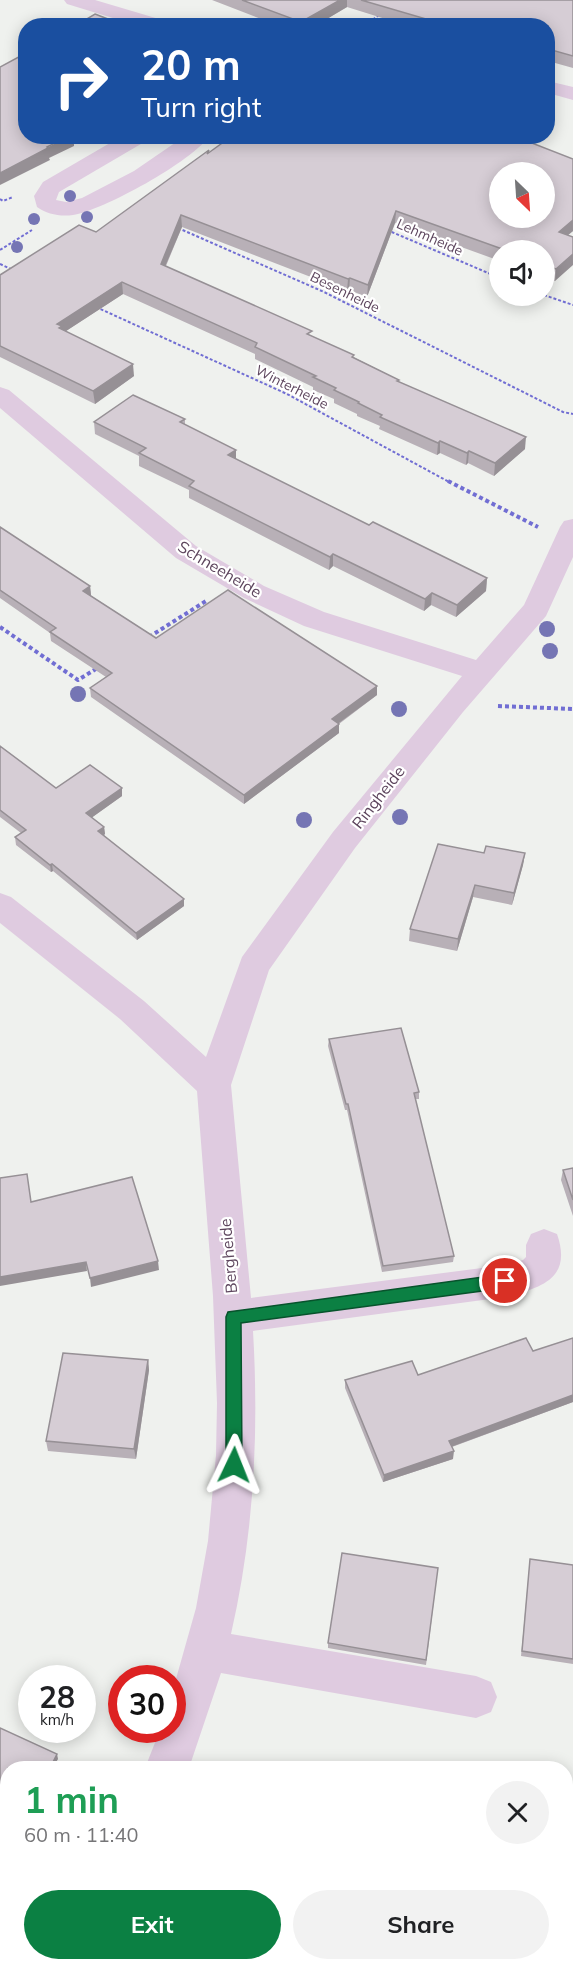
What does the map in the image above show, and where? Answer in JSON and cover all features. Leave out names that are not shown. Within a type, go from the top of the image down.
[{"type":"street","points":[[74,0],[135,18]]},
{"type":"street","points":[[555,89],[573,94]]},
{"type":"street","points":[[124,144],[51,187],[45,196],[45,202],[63,209],[90,204],[186,144]]},
{"type":"street","name":"Schneeheide","points":[[0,395],[186,552],[237,582],[284,607],[314,619],[480,671]]},
{"type":"street","name":"Ringheide","points":[[213,1085],[254,966],[344,840],[480,671],[536,609],[570,535]]},
{"type":"street","points":[[0,905],[132,1010],[213,1085]]},
{"type":"street","name":"Bergheide","points":[[170,1761],[189,1710],[207,1650],[221,1585],[232,1509],[235,1443],[233,1317],[213,1085]]},
{"type":"street","points":[[233,1317],[505,1281],[535,1273],[545,1262],[544,1245]]},
{"type":"street","points":[[207,1650],[476,1697]]},
{"type":"path","points":[[375,18],[382,13]]},
{"type":"path","name":"Besenheide","points":[[172,225],[324,292],[563,412],[573,414]]},
{"type":"path","name":"Lehmheide","points":[[377,225],[489,273]]},
{"type":"path","points":[[0,264],[21,273]]},
{"type":"path","points":[[555,299],[573,305]]},
{"type":"path","name":"Winterheide","points":[[96,307],[287,394],[439,477],[570,535]]},
{"type":"path","points":[[148,637],[237,582]]},
{"type":"path","points":[[0,627],[78,680],[108,662]]},
{"type":"path","points":[[453,705],[573,709]]},
{"type":"building","points":[[242,0],[340,0],[308,18],[290,18]]},
{"type":"building","points":[[361,0],[573,0],[573,56],[555,51],[555,18],[422,18]]},
{"type":"building","points":[[95,14],[105,18],[88,18]]},
{"type":"building","points":[[18,57],[18,144],[53,144],[0,173],[0,67]]},
{"type":"building","points":[[221,144],[535,144],[573,159],[573,220],[559,232],[573,237],[573,254],[556,269],[555,240],[489,240],[489,244],[396,211],[368,285],[181,215],[161,264],[312,331],[307,334],[354,355],[352,357],[399,380],[397,381],[526,437],[495,463],[469,451],[467,453],[440,441],[438,443],[380,417],[382,415],[313,377],[316,376],[255,347],[257,343],[122,282],[57,324],[62,326],[59,328],[133,364],[93,391],[0,346],[0,275],[79,225],[96,232],[209,150],[207,154]]},
{"type":"building","points":[[133,395],[185,419],[180,422],[236,450],[228,455],[369,525],[373,522],[487,578],[457,605],[432,593],[425,599],[333,554],[330,557],[189,486],[194,481],[139,453],[146,448],[94,422]]},
{"type":"building","points":[[0,527],[90,586],[83,591],[156,638],[228,590],[377,686],[332,719],[339,724],[244,795],[90,688],[112,673],[50,632],[56,628],[0,590]]},
{"type":"building","points":[[0,746],[56,788],[90,765],[122,788],[86,813],[104,827],[98,831],[184,899],[136,933],[52,864],[50,865],[15,837],[26,830],[0,810]]},
{"type":"building","points":[[438,844],[484,853],[486,846],[525,853],[514,893],[475,885],[458,939],[410,929]]},
{"type":"building","points":[[401,1028],[419,1092],[414,1093],[454,1256],[383,1266],[348,1104],[346,1104],[329,1039]]},
{"type":"building","points":[[573,1168],[573,1200],[563,1170]]},
{"type":"building","points":[[27,1174],[31,1202],[132,1177],[158,1261],[90,1278],[86,1262],[0,1277],[0,1178]]},
{"type":"building","points":[[526,1338],[533,1351],[573,1338],[573,1395],[449,1441],[454,1451],[384,1475],[345,1380],[412,1361],[418,1375]]},
{"type":"building","points":[[63,1353],[148,1360],[134,1449],[46,1441]]},
{"type":"building","points":[[342,1553],[438,1568],[426,1660],[328,1643]]},
{"type":"building","points":[[530,1559],[573,1565],[573,1659],[522,1651]]},
{"type":"building","points":[[0,1728],[18,1736],[18,1743],[33,1743],[57,1754],[54,1761],[0,1761]]},
{"type":"route","points":[[234,1465],[233,1317],[505,1281]]}]
